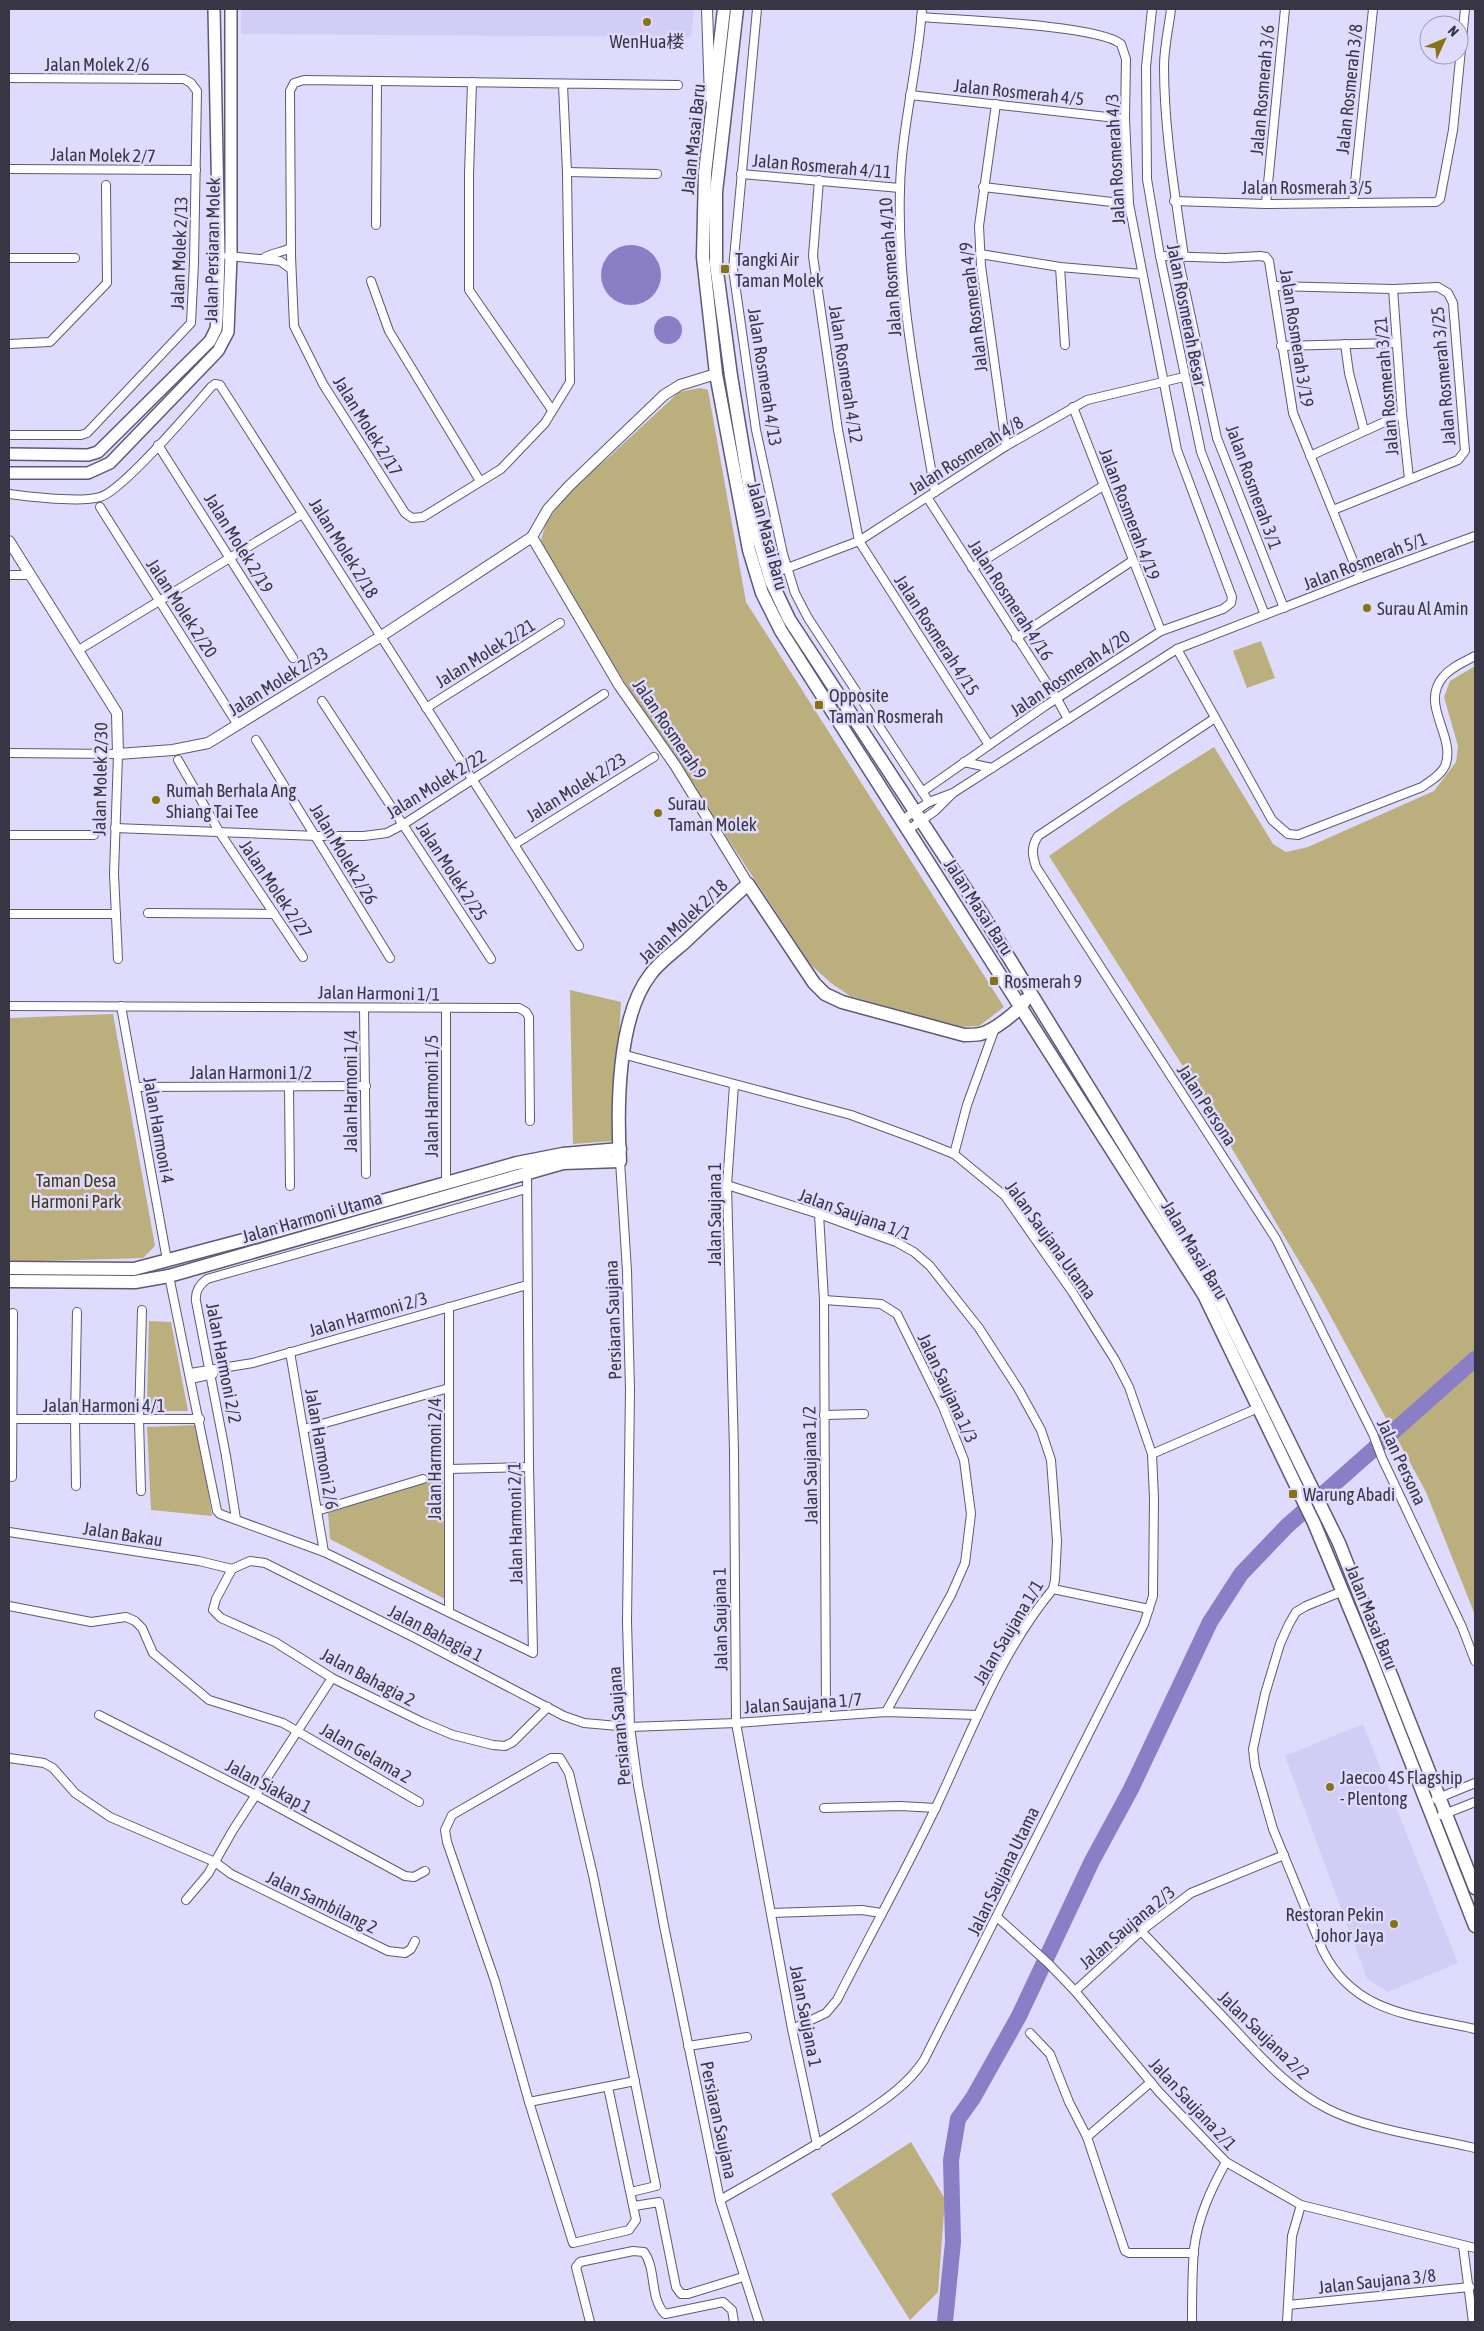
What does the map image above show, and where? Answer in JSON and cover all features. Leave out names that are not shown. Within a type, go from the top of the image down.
[{"type":"main road","name":"Jalan Persiaran Molek","points":[[9,473],[88,473],[110,463],[218,351],[225,341],[228,332],[214,9]]},
{"type":"main road","name":"Jalan Persiaran Molek","points":[[9,454],[88,455],[98,452],[210,341],[216,329],[225,256],[230,9]]},
{"type":"main road","name":"Jalan Masai Baru","points":[[724,9],[705,173],[703,256],[716,374],[747,541],[762,593],[781,631],[1204,1295],[1314,1523],[1344,1591],[1475,1926]]},
{"type":"main road","name":"Jalan Masai Baru","points":[[737,9],[716,192],[716,264],[735,400],[757,533],[769,575],[789,619],[1024,982],[1219,1299],[1326,1514],[1475,1888]]},
{"type":"main road","points":[[716,374],[723,376],[728,381],[735,400]]},
{"type":"main road","name":"Jalan Rosmerah 9","points":[[748,884],[814,983],[825,994],[842,1002],[964,1035],[980,1034],[995,1028],[1021,1006]]},
{"type":"main road","name":"Jalan Molek 2/18","points":[[620,1155],[622,1054],[627,1025],[650,975],[748,884]]},
{"type":"main road","points":[[1021,1006],[1026,997],[1024,982]]},
{"type":"main road","name":"Jalan Harmoni Utama","points":[[9,1281],[135,1282],[169,1276],[527,1167],[564,1154],[620,1155]]},
{"type":"main road","name":"Jalan Harmoni Utama","points":[[9,1268],[134,1269],[446,1183],[527,1167]]},
{"type":"main road","points":[[1344,1591],[1351,1582],[1351,1573]]},
{"type":"street","points":[[707,9],[708,83],[712,117]]},
{"type":"street","name":"Jalan Rosmerah 4/13","points":[[757,9],[733,269],[756,430],[786,569],[795,593],[808,618],[929,802]]},
{"type":"street","name":"Jalan Rosmerah 4/10","points":[[922,9],[900,188],[900,234],[907,323],[935,492]]},
{"type":"street","name":"Jalan Rosmerah Besar","points":[[1152,9],[1146,67],[1147,179],[1160,256],[1200,452],[1265,615]]},
{"type":"street","name":"Jalan Rosmerah 3/1","points":[[1171,9],[1164,64],[1174,201],[1181,257],[1217,438],[1284,608]]},
{"type":"street","name":"Jalan Rosmerah 3/6","points":[[1266,204],[1285,9]]},
{"type":"street","name":"Jalan Rosmerah 3/8","points":[[1353,202],[1373,9]]},
{"type":"street","name":"Jalan Rosmerah 3/5","points":[[1174,201],[1266,204],[1436,202],[1440,199],[1453,130],[1465,9]]},
{"type":"street","name":"Jalan Rosmerah 4/3","points":[[921,17],[1048,28],[1108,36],[1121,44],[1126,59],[1125,118],[1129,204],[1163,381],[1177,450],[1230,590]]},
{"type":"street","name":"Jalan Molek 2/6","points":[[9,78],[184,79]]},
{"type":"street","name":"Jalan Molek 2/13","points":[[9,434],[81,435],[87,433],[191,323],[196,170],[196,91],[191,83],[184,79]]},
{"type":"street","name":"Jalan Molek 2/17","points":[[564,85],[570,382],[545,423],[501,469],[423,517],[412,518],[405,513],[323,384],[294,326],[291,269],[290,91],[294,83],[304,80],[564,85],[678,85]]},
{"type":"street","points":[[376,225],[377,81]]},
{"type":"street","points":[[472,82],[469,174],[470,290],[552,410]]},
{"type":"street","name":"Jalan Rosmerah 4/5","points":[[910,95],[1125,118]]},
{"type":"street","name":"Jalan Rosmerah 4/9","points":[[996,104],[979,226],[980,254],[1006,446]]},
{"type":"street","name":"Jalan Molek 2/7","points":[[9,169],[196,170]]},
{"type":"street","points":[[567,172],[658,174]]},
{"type":"street","name":"Jalan Rosmerah 4/11","points":[[741,174],[900,188]]},
{"type":"street","name":"Jalan Rosmerah 4/12","points":[[819,180],[813,256],[838,430],[859,541]]},
{"type":"street","points":[[9,344],[50,342],[107,283],[106,185]]},
{"type":"street","points":[[983,187],[1129,204]]},
{"type":"street","points":[[264,258],[267,255],[280,254],[291,248]]},
{"type":"street","points":[[980,254],[1060,267],[1142,274]]},
{"type":"street","points":[[225,256],[264,258],[280,261],[291,269]]},
{"type":"street","name":"Jalan Rosmerah 3/19","points":[[1160,256],[1266,257],[1269,261],[1293,413],[1360,578]]},
{"type":"street","points":[[9,258],[75,258]]},
{"type":"street","points":[[1060,267],[1066,345]]},
{"type":"street","points":[[371,281],[389,331],[480,481]]},
{"type":"street","name":"Jalan Rosmerah 3/25","points":[[1273,286],[1393,289],[1438,287],[1444,289],[1451,297],[1466,446],[1463,455],[1458,460],[1409,479]]},
{"type":"street","name":"Jalan Rosmerah 3/21","points":[[1393,289],[1396,343],[1409,479]]},
{"type":"street","points":[[1282,346],[1396,343]]},
{"type":"street","points":[[1345,344],[1349,373],[1364,430]]},
{"type":"street","points":[[532,538],[548,509],[569,486],[664,395],[680,385],[716,374]]},
{"type":"street","name":"Jalan Rosmerah 4/8","points":[[769,575],[859,541],[1006,446],[1087,400],[1184,377]]},
{"type":"street","name":"Jalan Molek 2/18","points":[[9,494],[48,498],[101,497],[108,494],[130,475],[211,387],[215,384],[220,385],[579,946]]},
{"type":"street","name":"Jalan Rosmerah 4/19","points":[[1073,407],[1161,631]]},
{"type":"street","points":[[1310,456],[1402,414]]},
{"type":"street","name":"Jalan Molek 2/19","points":[[158,445],[293,658]]},
{"type":"street","points":[[1333,510],[1409,479]]},
{"type":"street","points":[[972,568],[1103,486]]},
{"type":"street","name":"Jalan Rosmerah 4/16","points":[[927,497],[1068,719]]},
{"type":"street","name":"Jalan Molek 2/20","points":[[100,507],[238,724]]},
{"type":"street","points":[[77,650],[302,514]]},
{"type":"street","name":"Jalan Rosmerah 5/1","points":[[953,793],[1177,649],[1360,578],[1475,536]]},
{"type":"street","name":"Jalan Molek 2/33","points":[[9,753],[118,754],[172,750],[208,743],[380,637],[532,538]]},
{"type":"street","name":"Jalan Rosmerah 9","points":[[532,538],[619,685],[675,766],[748,884]]},
{"type":"street","name":"Jalan Molek 2/30","points":[[9,541],[117,712],[116,914],[118,959]]},
{"type":"street","name":"Jalan Rosmerah 4/15","points":[[859,541],[989,745]]},
{"type":"street","points":[[1016,638],[1132,561]]},
{"type":"street","points":[[9,575],[29,575]]},
{"type":"street","name":"Jalan Rosmerah 4/20","points":[[922,792],[1057,699],[1161,631],[1228,607],[1232,597],[1230,590]]},
{"type":"street","name":"Jalan Molek 2/21","points":[[426,708],[560,623]]},
{"type":"street","points":[[1177,649],[1272,820],[1288,834],[1298,834],[1422,787],[1435,778],[1445,767],[1448,753],[1436,709],[1434,698],[1436,687],[1451,669],[1475,656]]},
{"type":"street","name":"Jalan Molek 2/22","points":[[116,828],[316,836],[376,835],[386,833],[404,824],[604,694]]},
{"type":"street","name":"Jalan Molek 2/25","points":[[322,701],[491,958]]},
{"type":"street","name":"Jalan Persona","points":[[1215,718],[1038,836],[1032,845],[1032,855],[1036,867],[1276,1240],[1373,1434],[1382,1458],[1462,1627],[1475,1661]]},
{"type":"street","name":"Jalan Molek 2/26","points":[[256,740],[390,958]]},
{"type":"street","name":"Jalan Molek 2/23","points":[[515,844],[654,757]]},
{"type":"street","name":"Jalan Molek 2/27","points":[[178,760],[220,832],[303,957]]},
{"type":"street","points":[[964,762],[992,768]]},
{"type":"street","points":[[905,825],[918,816],[929,802],[953,793]]},
{"type":"street","points":[[918,816],[935,811],[953,793]]},
{"type":"street","points":[[9,835],[94,835]]},
{"type":"street","points":[[9,914],[116,914]]},
{"type":"street","points":[[148,914],[274,914]]},
{"type":"street","name":"Jalan Harmoni 1/1","points":[[9,1006],[519,1008],[526,1012],[529,1017],[530,1121]]},
{"type":"street","name":"Jalan Harmoni 4","points":[[121,1006],[167,1260]]},
{"type":"street","name":"Jalan Harmoni 1/4","points":[[364,1008],[366,1174]]},
{"type":"street","name":"Jalan Harmoni 1/5","points":[[446,1009],[446,1183]]},
{"type":"street","points":[[954,1154],[972,1089],[995,1028]]},
{"type":"street","name":"Jalan Saujana Utama","points":[[622,1054],[851,1115],[954,1154],[1005,1196],[1073,1293],[1119,1367],[1152,1454],[1154,1498],[1153,1596],[1144,1624],[916,2074],[900,2088],[720,2200]]},
{"type":"street","name":"Jalan Saujana 1","points":[[734,1085],[727,1185],[734,1451],[736,1723],[771,1913],[798,2027],[816,2139]]},
{"type":"street","name":"Jalan Harmoni 1/2","points":[[136,1087],[366,1086]]},
{"type":"street","points":[[289,1087],[290,1186]]},
{"type":"street","name":"Persiaran Saujana","points":[[620,1155],[627,1271],[630,1390],[627,1622],[630,1727],[648,1841],[720,2200],[743,2277],[759,2322]]},
{"type":"street","name":"Jalan Harmoni 2/1","points":[[236,1519],[324,1552],[533,1653],[529,1467],[527,1167]]},
{"type":"street","name":"Jalan Saujana 1/1","points":[[727,1185],[819,1214],[896,1242],[914,1252],[930,1266],[979,1328],[1019,1390],[1041,1430],[1051,1460],[1057,1541],[1056,1580],[1053,1590],[1011,1652],[978,1715],[936,1808],[834,2004],[826,2013],[798,2027]]},
{"type":"street","name":"Jalan Harmoni 2/2","points":[[236,1519],[212,1371],[196,1295],[198,1288],[207,1279],[526,1189]]},
{"type":"street","name":"Jalan Saujana 1/2","points":[[819,1214],[824,1300],[826,1716]]},
{"type":"street","points":[[169,1276],[200,1419],[217,1511],[220,1514],[236,1519]]},
{"type":"street","name":"Jalan Harmoni 2/3","points":[[190,1376],[290,1352],[527,1285]]},
{"type":"street","name":"Jalan Saujana 1/3","points":[[824,1300],[881,1304],[888,1306],[897,1314],[943,1407],[964,1460],[972,1514],[965,1563],[951,1595],[886,1712]]},
{"type":"street","name":"Jalan Harmoni 2/4","points":[[449,1307],[449,1612]]},
{"type":"street","points":[[141,1491],[142,1310]]},
{"type":"street","points":[[76,1486],[77,1312]]},
{"type":"street","points":[[12,1477],[11,1419],[14,1313]]},
{"type":"street","name":"Jalan Harmoni 2/6","points":[[290,1352],[324,1552]]},
{"type":"street","points":[[304,1429],[449,1388]]},
{"type":"street","points":[[1152,1454],[1258,1408]]},
{"type":"street","points":[[824,1415],[864,1414]]},
{"type":"street","name":"Jalan Harmoni 4/1","points":[[11,1419],[200,1419]]},
{"type":"street","points":[[449,1469],[529,1467]]},
{"type":"street","points":[[317,1511],[423,1479]]},
{"type":"street","name":"Jalan Bakau","points":[[9,1532],[198,1561],[232,1569]]},
{"type":"street","name":"Jalan Bahagia 1","points":[[232,1569],[250,1561],[265,1563],[564,1716],[584,1722],[630,1727]]},
{"type":"street","name":"Jalan Bahagia 2","points":[[232,1569],[213,1610],[221,1618],[275,1642],[332,1678],[422,1722],[453,1734],[501,1746],[513,1742],[548,1707]]},
{"type":"street","points":[[1053,1590],[1149,1609]]},
{"type":"street","points":[[1344,1591],[1306,1606],[1296,1612],[1289,1624],[1265,1694],[1254,1739],[1254,1766],[1273,1829],[1331,1966],[1354,1991],[1385,2008],[1475,2029]]},
{"type":"street","name":"Jalan Gelama 2","points":[[9,1606],[91,1622],[126,1618],[135,1621],[149,1642],[153,1653],[209,1700],[234,1710],[271,1719],[298,1731],[419,1802]]},
{"type":"street","points":[[186,1900],[208,1859],[256,1795],[332,1678]]},
{"type":"street","name":"Jalan Saujana 1/7","points":[[630,1727],[736,1723],[886,1712],[978,1715]]},
{"type":"street","name":"Jalan Siakap 1","points":[[99,1715],[256,1795],[404,1876],[414,1877],[425,1871]]},
{"type":"street","points":[[9,1758],[44,1763],[52,1768],[75,1793],[110,1817],[208,1859]]},
{"type":"street","points":[[608,2087],[636,2220],[629,2230],[573,2243],[529,2102],[495,1981],[447,1842],[445,1830],[452,1815],[551,1758],[560,1758],[569,1773],[593,1875],[656,2186],[631,2192]]},
{"type":"street","points":[[1427,1802],[1475,1783]]},
{"type":"street","points":[[1433,1818],[1475,1802]]},
{"type":"street","points":[[824,1808],[900,1806],[936,1808]]},
{"type":"street","name":"Jalan Saujana 2/3","points":[[1074,1991],[1141,1931],[1194,1891],[1284,1855]]},
{"type":"street","name":"Jalan Sambilang 2","points":[[208,1859],[231,1874],[388,1951],[405,1953],[411,1949],[415,1941]]},
{"type":"street","points":[[771,1913],[862,1910],[881,1913]]},
{"type":"street","name":"Jalan Saujana 2/1","points":[[997,1917],[1048,1963],[1151,2082],[1226,2162],[1301,2205],[1475,2248]]},
{"type":"street","name":"Jalan Saujana 2/2","points":[[1141,1931],[1262,2058],[1296,2089],[1329,2110],[1350,2119],[1475,2148]]},
{"type":"street","points":[[1030,2033],[1050,2054],[1069,2102],[1088,2137],[1124,2251],[1130,2253],[1194,2253]]},
{"type":"street","points":[[688,2046],[747,2037]]},
{"type":"street","points":[[529,2102],[635,2081]]},
{"type":"street","points":[[1088,2137],[1151,2082]]},
{"type":"street","points":[[1192,2322],[1194,2253],[1203,2209],[1211,2189],[1226,2162]]},
{"type":"street","points":[[634,2206],[659,2202],[676,2288],[681,2294],[688,2294],[743,2277]]},
{"type":"street","points":[[1287,2322],[1292,2236],[1301,2205]]},
{"type":"street","points":[[1464,2246],[1473,2322]]},
{"type":"street","points":[[590,2322],[576,2267],[580,2262],[633,2251],[644,2252],[649,2259],[658,2307],[665,2314],[723,2302],[732,2310],[734,2322]]},
{"type":"street","name":"Jalan Saujana 3/8","points":[[1288,2305],[1470,2287]]},
{"type":"shaded area","points":[[241,9],[694,9],[691,37],[241,34]]},
{"type":"shaded area","points":[[625,245],[637,245],[648,250],[656,258],[661,269],[659,287],[648,300],[637,305],[625,305],[614,300],[606,292],[601,281],[601,269],[606,258],[614,250]]},
{"type":"shaded area","points":[[668,316],[678,320],[682,330],[678,340],[668,344],[658,340],[654,330],[658,320]]},
{"type":"shaded area","points":[[1363,1724],[1458,1963],[1388,1992],[1367,1979],[1285,1756]]},
{"type":"green space","points":[[700,388],[708,390],[746,602],[1004,1007],[979,1026],[957,1027],[850,996],[831,983],[811,965],[591,631],[540,544],[546,523],[570,489],[609,457],[679,392]]},
{"type":"green space","points":[[1261,641],[1275,678],[1247,688],[1233,651]]},
{"type":"green space","points":[[1475,666],[1475,1615],[1426,1492],[1318,1293],[1184,1068],[1049,856],[1122,805],[1214,747],[1273,844],[1286,852],[1308,847],[1434,791],[1456,762],[1458,746],[1444,697],[1450,681]]},
{"type":"green space","points":[[570,990],[621,1002],[613,1141],[573,1144]]},
{"type":"green space","name":"Taman Desa Harmoni Park","points":[[113,1014],[155,1246],[143,1258],[9,1262],[9,1018]]},
{"type":"green space","points":[[149,1321],[171,1322],[188,1411],[154,1411],[147,1404]]},
{"type":"green space","points":[[198,1425],[212,1516],[151,1510],[147,1427]]},
{"type":"green space","points":[[443,1477],[445,1599],[330,1539],[328,1512]]},
{"type":"green space","points":[[911,2142],[945,2199],[938,2292],[910,2320],[831,2194]]},
{"type":"waterway","points":[[945,2322],[953,2242],[951,2160],[958,2119],[973,2098],[1019,2016],[1092,1861],[1131,1789],[1210,1622],[1241,1574],[1287,1526],[1475,1359]]},
{"type":"place","name":"WenHua楼","points":[[647,22]]},
{"type":"place","name":"Tangki Air Taman Molek","points":[[725,269]]},
{"type":"place","name":"Surau Al Amin","points":[[1367,608]]},
{"type":"place","name":"Opposite Taman Rosmerah","points":[[819,705]]},
{"type":"place","name":"Rumah Berhala Ang Shiang Tai Tee","points":[[156,800]]},
{"type":"place","name":"Surau Taman Molek","points":[[658,813]]},
{"type":"place","name":"Rosmerah 9","points":[[994,981]]},
{"type":"place","name":"Warung Abadi","points":[[1293,1494]]},
{"type":"place","name":"Jaecoo 4S Flagship - Plentong","points":[[1330,1787]]},
{"type":"place","name":"Restoran Pekin Johor Jaya","points":[[1394,1924]]}]
